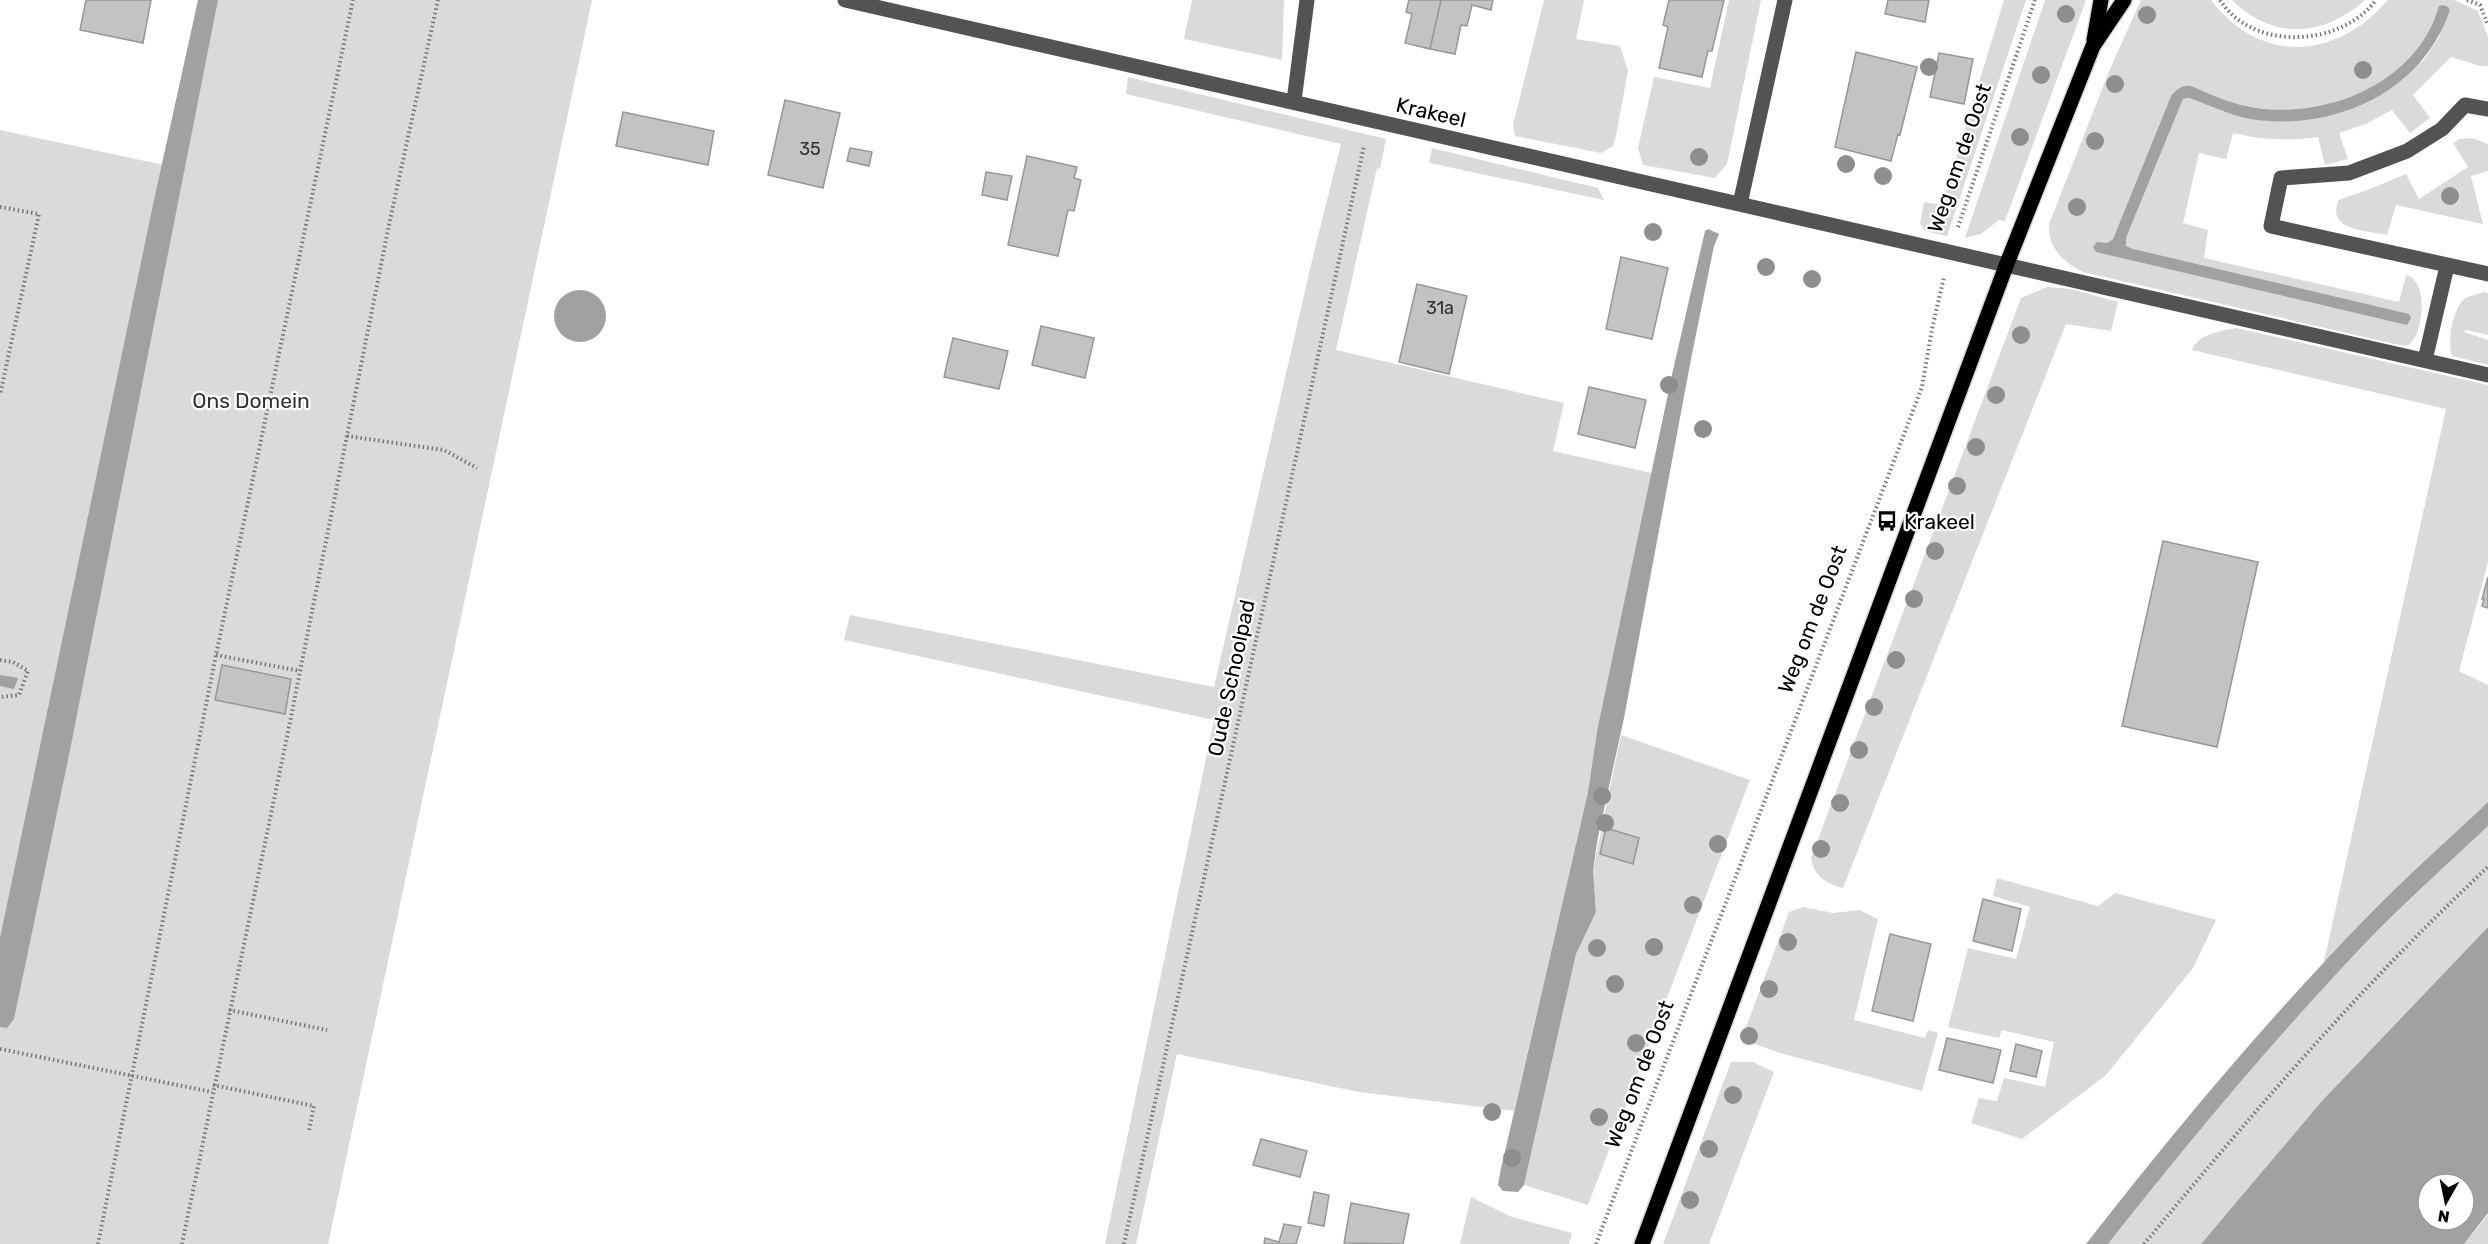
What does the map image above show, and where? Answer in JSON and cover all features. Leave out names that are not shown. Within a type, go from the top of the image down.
[{"type":"main road","points":[[1642,1244],[2006,266],[2093,46],[2101,0]]},
{"type":"main road","points":[[2093,46],[2124,0]]},
{"type":"street","name":"Krakeel","points":[[845,0],[2488,375]]},
{"type":"street","points":[[1294,101],[1307,0]]},
{"type":"street","points":[[1740,204],[1785,0]]},
{"type":"street","points":[[2488,109],[2465,105],[2442,129],[2407,151],[2349,173],[2281,178],[2271,226],[2488,274]]},
{"type":"street","points":[[2425,360],[2447,266]]},
{"type":"path","points":[[98,1244],[216,655],[353,0]]},
{"type":"path","points":[[182,1244],[438,0]]},
{"type":"path","name":"Weg om de Oost","points":[[1596,1244],[1922,387],[1932,328],[1950,251],[2035,0]]},
{"type":"path","points":[[2220,0],[2238,18],[2255,29],[2277,36],[2299,38],[2339,29],[2356,18],[2376,0]]},
{"type":"path","points":[[2467,0],[2480,5],[2488,24]]},
{"type":"path","name":"Oude Schoolpad","points":[[1124,1244],[1370,119]]},
{"type":"path","points":[[0,207],[39,214],[0,395]]},
{"type":"path","points":[[347,436],[444,450],[477,468]]},
{"type":"path","points":[[216,655],[300,671]]},
{"type":"path","points":[[0,660],[13,662],[28,671],[20,695],[0,697]]},
{"type":"path","points":[[2145,1244],[2245,1122],[2338,1019],[2444,908],[2488,867]]},
{"type":"path","points":[[229,1010],[327,1030]]},
{"type":"path","points":[[0,1049],[212,1092]]},
{"type":"path","points":[[213,1085],[314,1106],[309,1130]]},
{"type":"green space","name":"Ons Domein","points":[[199,0],[592,0],[328,1244],[0,1244],[0,130],[164,165]]},
{"type":"green space","points":[[1192,0],[1284,0],[1282,60],[1184,39]]},
{"type":"green space","points":[[1544,0],[1584,0],[1576,39],[1620,46],[1628,71],[1613,146],[1601,153],[1515,136],[1513,125]]},
{"type":"green space","points":[[1729,0],[1761,0],[1727,164],[1715,178],[1643,165],[1638,148],[1654,77],[1710,88]]},
{"type":"green space","points":[[2004,0],[2026,0],[1947,236],[1925,231],[1920,224],[1924,202],[1942,205]]},
{"type":"green space","points":[[2045,0],[2086,0],[2005,221],[1999,220],[1981,234],[1965,238]]},
{"type":"green space","points":[[2141,0],[2211,0],[2231,21],[2252,36],[2275,44],[2299,47],[2322,44],[2345,34],[2368,20],[2388,0],[2454,0],[2478,11],[2488,37],[2488,66],[2480,66],[2451,57],[2413,95],[2430,118],[2410,133],[2392,110],[2366,124],[2339,133],[2348,159],[2325,165],[2318,137],[2275,139],[2233,133],[2226,159],[2199,153],[2183,223],[2208,230],[2204,258],[2399,302],[2406,275],[2414,279],[2419,288],[2422,310],[2413,341],[2407,345],[2399,345],[2083,272],[2063,259],[2051,240],[2049,224],[2110,69]],"holes":[[[2439,7],[2448,7],[2450,10],[2438,39],[2423,61],[2319,117],[2224,112],[2189,98],[2183,99],[2126,238],[2126,246],[2133,249],[2097,242],[2107,243],[2113,239],[2171,96],[2191,86],[2213,96],[2252,107],[2281,109],[2310,107],[2338,101],[2390,76],[2411,57],[2427,34]]]},
{"type":"green space","points":[[2232,0],[2365,0],[2333,21],[2316,27],[2298,29],[2281,28],[2264,22]]},
{"type":"green space","points":[[1128,77],[1386,139],[1380,169],[1377,168],[1336,350],[1564,403],[1553,451],[1652,473],[1597,731],[1588,792],[1514,1111],[1359,1092],[1177,1054],[1136,1244],[1105,1244],[1214,720],[844,640],[850,615],[1214,687],[1341,144],[1126,94]]},
{"type":"green space","points":[[2472,138],[2488,144],[2488,171],[2471,176],[2483,224],[2396,205],[2387,235],[2358,230],[2342,223],[2338,217],[2336,210],[2339,200],[2406,174],[2419,199],[2468,167],[2453,143],[2460,139]]},
{"type":"green space","points":[[1432,148],[1598,188],[1604,200],[1429,163]]},
{"type":"green space","points":[[2047,287],[2071,289],[2118,302],[2111,331],[2066,324],[1843,888],[1837,886],[1821,878],[1811,858],[2021,298]]},
{"type":"green space","points":[[2488,293],[2488,335],[2466,330],[2464,332],[2488,340],[2488,365],[2452,356],[2450,343],[2453,320],[2458,306],[2469,296]]},
{"type":"green space","points":[[2236,328],[2488,385],[2488,562],[2459,671],[2488,685],[2488,802],[2367,917],[2323,966],[2446,409],[2192,350],[2204,337]]},
{"type":"green space","points":[[1621,735],[1750,780],[1588,1205],[1524,1185],[1576,954],[1596,912],[1593,870]]},
{"type":"green space","points":[[2488,826],[2488,927],[2321,1102],[2201,1244],[2108,1244],[2206,1123],[2308,1005],[2379,929]]},
{"type":"green space","points":[[1997,878],[2098,906],[2115,893],[2216,920],[2193,968],[2106,1075],[2022,1139],[1971,1123],[1979,1098],[1997,1101],[2004,1078],[2045,1087],[2054,1042],[2002,1030],[1999,1038],[1948,1027],[1968,948],[2016,959],[2030,907],[1993,896]]},
{"type":"green space","points":[[1803,907],[1833,913],[1859,910],[1878,919],[1854,1020],[1925,1038],[1928,1030],[1938,1033],[1922,1091],[1780,1053],[1752,1043],[1747,1038],[1745,1030],[1789,912]]},
{"type":"green space","points":[[1731,1062],[1753,1062],[1774,1072],[1709,1244],[1663,1244]]},
{"type":"green space","points":[[1471,1197],[1512,1217],[1572,1233],[1569,1244],[1460,1244]]},
{"type":"green space","points":[[2488,1213],[2488,1244],[2464,1244],[2476,1232]]},
{"type":"shaded area","points":[[198,0],[218,0],[69,755],[14,1019],[7,1028],[0,1027],[0,938]]},
{"type":"shaded area","points":[[2443,5],[2450,10],[2437,39],[2419,64],[2396,84],[2371,100],[2342,112],[2312,119],[2281,121],[2250,119],[2189,98],[2183,99],[2126,238],[2126,246],[2133,249],[2409,314],[2411,318],[2407,325],[2096,252],[2093,247],[2097,242],[2107,243],[2113,239],[2171,96],[2177,90],[2190,86],[2239,104],[2279,110],[2308,108],[2337,101],[2364,91],[2389,76],[2411,57],[2428,33],[2439,6]]},
{"type":"shaded area","points":[[1708,229],[1719,234],[1714,246],[1691,359],[1624,718],[1598,837],[1593,870],[1596,912],[1576,954],[1524,1185],[1518,1192],[1503,1191],[1498,1185],[1500,1173],[1588,792],[1597,731],[1673,370],[1705,231]]},
{"type":"shaded area","points":[[575,290],[585,290],[599,297],[606,316],[599,335],[585,342],[575,342],[565,338],[558,331],[554,321],[554,311],[558,301],[565,294]]},
{"type":"shaded area","points":[[0,675],[18,678],[14,689],[0,686]]},
{"type":"shaded area","points":[[2488,802],[2488,826],[2379,929],[2308,1005],[2206,1123],[2108,1244],[2086,1244],[2187,1118],[2293,996],[2382,902]]},
{"type":"shaded area","points":[[2488,927],[2488,1213],[2476,1228],[2476,1172],[2416,1172],[2416,1232],[2473,1232],[2464,1244],[2201,1244],[2321,1102]]},
{"type":"building","points":[[86,0],[151,0],[143,43],[80,30]]},
{"type":"building","points":[[1409,0],[1441,0],[1430,49],[1405,43],[1412,14],[1406,12]]},
{"type":"building","points":[[1441,0],[1493,0],[1491,10],[1472,5],[1467,26],[1461,25],[1455,54],[1430,49]]},
{"type":"building","points":[[1669,0],[1724,0],[1712,51],[1708,51],[1702,77],[1659,68],[1668,27],[1663,25]]},
{"type":"building","points":[[1888,0],[1929,0],[1925,22],[1885,14]]},
{"type":"building","points":[[1856,52],[1917,67],[1891,161],[1835,147]]},
{"type":"building","points":[[1939,53],[1973,59],[1964,104],[1930,97]]},
{"type":"building","points":[[785,100],[840,113],[823,188],[768,175]]},
{"type":"building","points":[[623,112],[714,131],[708,165],[616,146]]},
{"type":"building","points":[[850,148],[872,152],[869,166],[847,161]]},
{"type":"building","points":[[1027,156],[1077,167],[1074,178],[1081,180],[1074,211],[1068,210],[1058,256],[1008,245]]},
{"type":"building","points":[[986,172],[1012,176],[1007,200],[982,195]]},
{"type":"building","points":[[1621,257],[1668,268],[1652,339],[1606,329]]},
{"type":"building","points":[[1417,284],[1467,296],[1449,374],[1399,362]]},
{"type":"building","points":[[1041,326],[1094,338],[1085,378],[1032,365]]},
{"type":"building","points":[[953,338],[1008,351],[999,389],[944,377]]},
{"type":"building","points":[[1589,387],[1646,400],[1635,448],[1578,434]]},
{"type":"building","points":[[2163,541],[2258,562],[2217,747],[2122,726]]},
{"type":"building","points":[[2488,577],[2488,608],[2482,606],[2484,599],[2482,599]]},
{"type":"building","points":[[222,665],[291,679],[285,714],[215,700]]},
{"type":"building","points":[[1606,828],[1639,838],[1633,864],[1600,854]]},
{"type":"building","points":[[1983,899],[2021,909],[2012,951],[1973,941]]},
{"type":"building","points":[[1890,934],[1931,944],[1913,1021],[1872,1011]]},
{"type":"building","points":[[1947,1038],[2001,1050],[1993,1083],[1939,1070]]},
{"type":"building","points":[[2016,1044],[2042,1051],[2036,1077],[2010,1071]]},
{"type":"building","points":[[1261,1139],[1307,1151],[1300,1177],[1253,1165]]},
{"type":"building","points":[[1314,1192],[1329,1195],[1324,1226],[1308,1223]]},
{"type":"building","points":[[1351,1203],[1409,1214],[1403,1244],[1344,1243]]},
{"type":"building","points":[[1284,1224],[1301,1227],[1296,1244],[1264,1244],[1265,1238],[1279,1242]]},
{"type":"place","name":"Krakeel","points":[[1887,521]]}]
